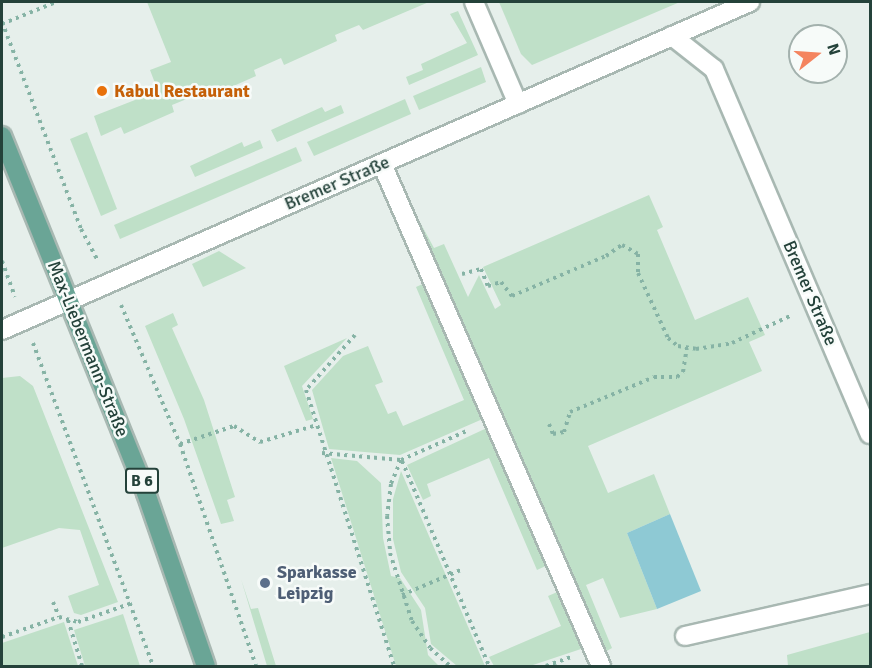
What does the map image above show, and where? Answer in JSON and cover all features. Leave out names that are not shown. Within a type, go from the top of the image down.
[{"type":"main road","name":"Max-Liebermann-Straße","points":[[2,136],[146,493],[206,666]]},
{"type":"street","points":[[474,2],[518,104]]},
{"type":"street","name":"Bremer Straße","points":[[2,330],[66,299],[382,164],[750,2]]},
{"type":"street","name":"Bremer Straße","points":[[672,36],[714,69],[870,434]]},
{"type":"street","points":[[382,164],[602,666]]},
{"type":"street","points":[[685,636],[870,594]]},
{"type":"path","points":[[56,2],[2,23],[81,229],[132,327],[180,444],[256,666]]},
{"type":"path","points":[[483,272],[488,286],[501,282],[512,296],[606,256],[622,244],[638,254],[638,273],[668,338],[687,348],[732,343],[790,316]]},
{"type":"path","points":[[2,261],[132,603],[153,666]]},
{"type":"path","points":[[355,335],[306,390],[324,453],[394,666]]},
{"type":"path","points":[[549,424],[553,434],[564,432],[570,412],[654,377],[677,377],[683,372],[687,348]]},
{"type":"path","points":[[324,453],[401,460],[495,419]]},
{"type":"path","points":[[180,444],[234,426],[260,442],[317,425]]},
{"type":"path","points":[[401,460],[489,666]]},
{"type":"path","points":[[401,460],[391,484],[387,516],[390,553],[402,595],[429,648],[450,666]]},
{"type":"path","points":[[402,595],[463,569]]},
{"type":"path","points":[[53,602],[59,617]]},
{"type":"path","points":[[2,637],[59,617],[78,622],[132,603]]},
{"type":"path","points":[[68,619],[82,666]]},
{"type":"green space","points":[[147,2],[429,2],[363,30],[359,25],[335,35],[337,41],[284,65],[281,58],[254,70],[256,76],[202,100],[199,94],[172,105],[174,112],[124,134],[121,127],[101,136],[94,116],[158,91],[150,70],[171,62]]},
{"type":"green space","points":[[499,2],[680,2],[532,65],[521,54]]},
{"type":"green space","points":[[458,11],[478,55],[409,85],[406,77],[423,70],[421,64],[467,43],[450,14]]},
{"type":"green space","points":[[481,67],[486,82],[419,110],[413,96]]},
{"type":"green space","points":[[405,99],[411,114],[314,156],[307,142]]},
{"type":"green space","points":[[341,105],[344,113],[277,142],[271,130],[322,107],[325,112]]},
{"type":"green space","points":[[87,132],[117,209],[101,216],[70,139]]},
{"type":"green space","points":[[260,140],[263,148],[195,177],[190,166],[242,142],[244,147]]},
{"type":"green space","points":[[296,147],[302,161],[120,239],[114,225]]},
{"type":"green space","points":[[649,195],[663,227],[657,230],[695,320],[748,297],[765,335],[749,342],[762,371],[588,446],[608,493],[654,474],[670,514],[627,533],[657,609],[620,618],[603,578],[586,585],[612,648],[605,652],[415,213],[434,248],[444,244],[468,297],[479,275],[495,309],[501,305],[483,267]]},
{"type":"green space","points":[[219,251],[246,268],[203,287],[192,264]]},
{"type":"green space","points":[[427,282],[485,418],[400,455],[329,449],[312,390],[343,356],[368,346],[383,382],[375,385],[388,414],[396,411],[403,426],[464,400],[416,287]]},
{"type":"green space","points":[[173,313],[178,325],[172,328],[204,400],[235,497],[227,500],[234,521],[221,524],[184,419],[145,326]]},
{"type":"green space","points":[[347,338],[302,386],[313,419],[306,421],[284,366]]},
{"type":"green space","points":[[20,376],[33,386],[118,602],[81,615],[74,613],[68,596],[99,585],[80,530],[59,528],[2,548],[2,378]]},
{"type":"green space","points":[[489,427],[550,564],[537,570],[489,458],[427,484],[431,496],[423,500],[407,465]]},
{"type":"green space","points":[[331,458],[357,461],[381,483],[383,538],[391,576],[400,578],[421,610],[428,655],[439,666],[396,666]]},
{"type":"green space","points":[[401,471],[485,666],[457,666],[431,644],[425,608],[401,572],[393,539],[393,499]]},
{"type":"green space","points":[[241,579],[251,609],[258,608],[276,666],[267,666]]},
{"type":"green space","points":[[562,590],[583,638],[581,649],[530,666],[494,666],[489,657],[561,626],[548,596]]},
{"type":"green space","points":[[123,614],[140,666],[85,666],[74,630]]},
{"type":"green space","points":[[64,622],[78,666],[2,666],[2,643]]},
{"type":"green space","points":[[870,632],[870,666],[788,666],[787,655]]},
{"type":"water","points":[[670,514],[701,591],[657,609],[627,533]]},
{"type":"place","name":"Kabul Restaurant","points":[[102,91]]},
{"type":"place","name":"Sparkasse Leipzig","points":[[265,583]]}]
